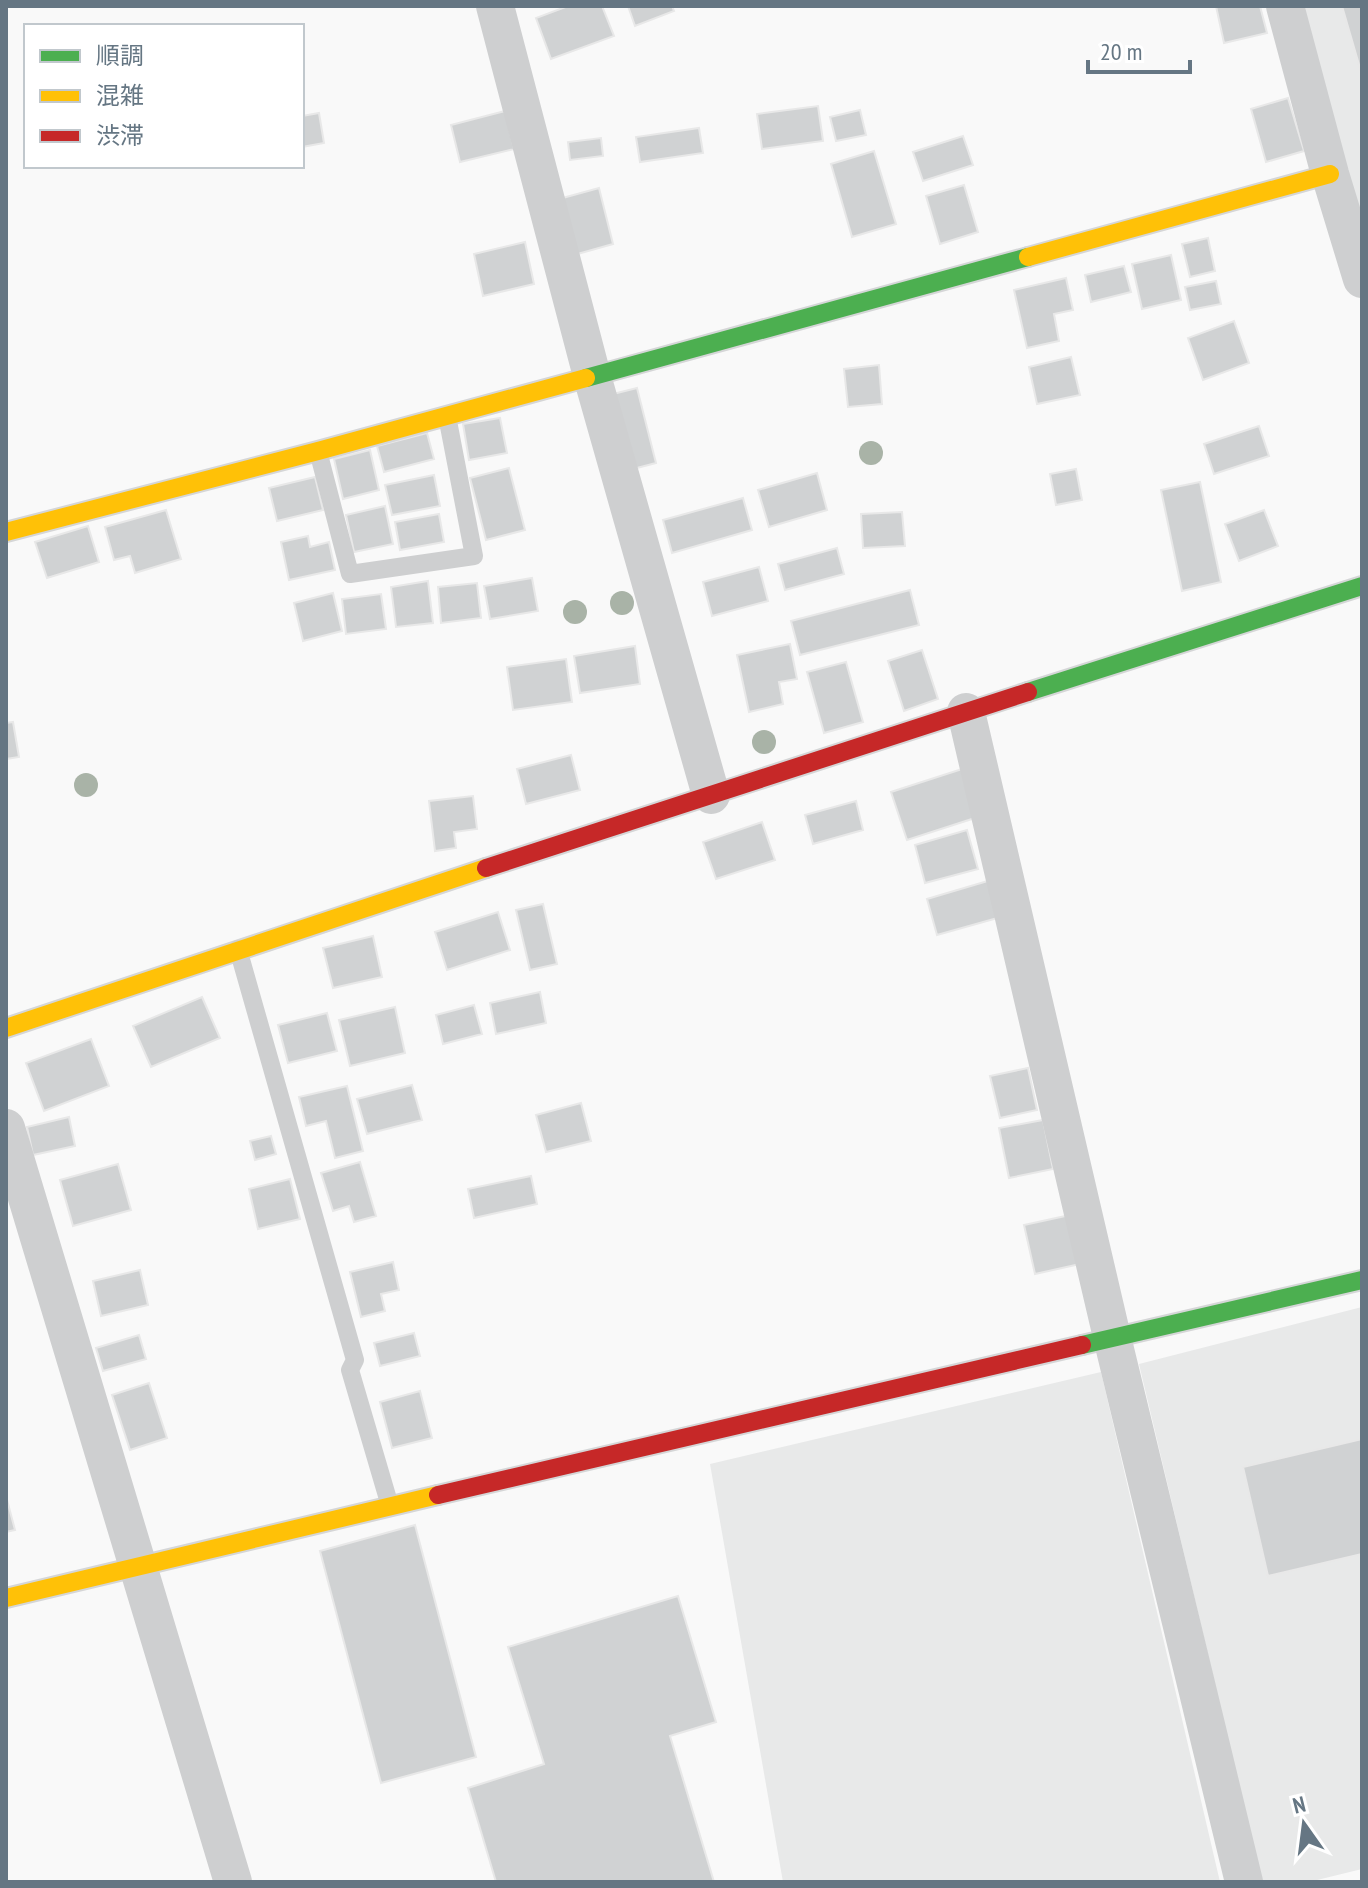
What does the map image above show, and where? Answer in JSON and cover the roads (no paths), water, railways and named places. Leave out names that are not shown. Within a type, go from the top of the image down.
[{"type":"street","points":[[495,6],[592,376],[711,795]]},
{"type":"street","points":[[1285,6],[1362,279]]},
{"type":"street","points":[[6,532],[318,451],[1330,174]]},
{"type":"street","points":[[6,1028],[238,949],[1362,586]]},
{"type":"street","points":[[966,712],[1112,1337],[1244,1882]]},
{"type":"street","points":[[6,1128],[233,1882]]},
{"type":"street","points":[[6,1598],[1362,1280]]},
{"type":"lane","points":[[318,451],[350,574],[474,556],[447,416]]},
{"type":"lane","points":[[238,949],[355,1360],[350,1370],[390,1506]]}]
